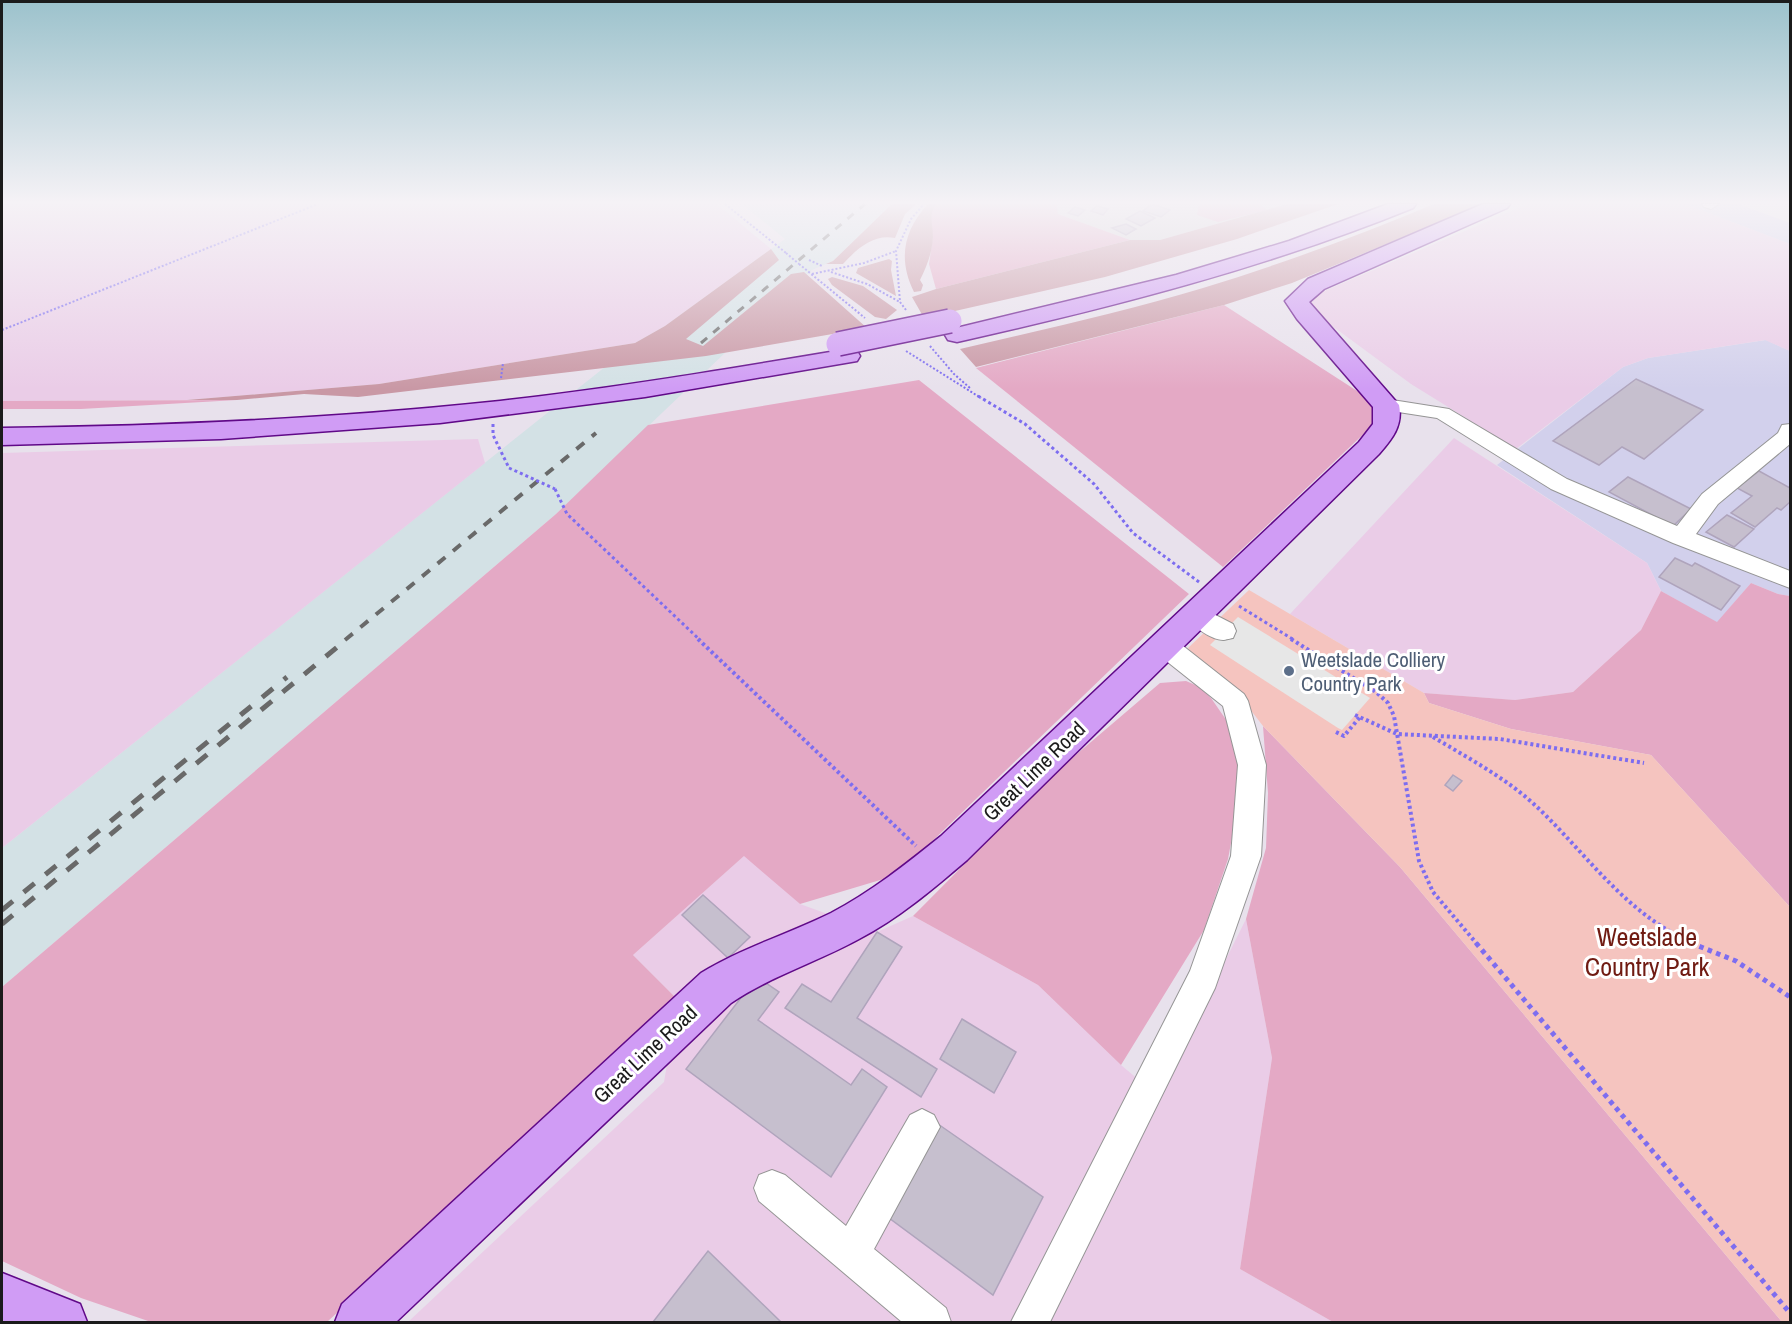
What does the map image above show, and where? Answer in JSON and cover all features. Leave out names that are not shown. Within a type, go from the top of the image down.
[{"type":"main road","points":[[953,328],[1034,303],[1174,266]]},
{"type":"main road","points":[[2,437],[208,433],[442,415],[648,390],[1134,294],[1228,266]]},
{"type":"main road","points":[[1358,266],[1316,284],[1297,302],[1386,405]]},
{"type":"main road","points":[[2,421],[121,419],[300,411],[843,350]]},
{"type":"main road","name":"Great Lime Road","points":[[360,1323],[716,988],[762,961],[854,921],[935,864],[1164,645],[1213,613],[1382,434],[1389,418],[1386,405]]},
{"type":"main road","points":[[2,1298],[62,1323]]},
{"type":"lane","points":[[1386,405],[1442,413],[1559,484],[1681,537],[1791,580]]},
{"type":"lane","points":[[1681,537],[1710,499],[1780,442],[1789,430]]},
{"type":"lane","points":[[1030,1323],[1204,977],[1246,856],[1252,765],[1234,701],[1164,645]]},
{"type":"lane","points":[[851,1254],[922,1126]]},
{"type":"lane","points":[[772,1188],[932,1323]]},
{"type":"path","points":[[2,330],[163,266]]},
{"type":"path","points":[[812,274],[851,266]]},
{"type":"path","points":[[828,271],[867,284],[900,302]]},
{"type":"path","points":[[501,378],[503,363]]},
{"type":"path","points":[[976,394],[1025,424],[1094,484],[1133,533],[1213,613],[1376,692],[1388,704],[1394,716],[1398,734],[1419,861],[1433,892],[1791,1313]]},
{"type":"path","points":[[493,423],[493,435],[508,468],[555,489],[567,514],[935,864]]},
{"type":"path","points":[[1336,732],[1344,736],[1357,716],[1398,734],[1500,739],[1644,763]]},
{"type":"path","points":[[1433,737],[1490,771],[1535,805],[1615,890],[1640,911],[1685,940],[1736,961],[1791,997]]},
{"type":"shaded area","points":[[2,266],[748,266],[665,326],[635,343],[379,384],[187,400],[2,401]]},
{"type":"shaded area","points":[[748,266],[822,266],[812,270],[556,514],[2,987],[2,848],[635,343],[665,326]]},
{"type":"shaded area","points":[[748,266],[772,266],[686,339],[703,346],[791,274],[804,272],[867,328],[706,356],[358,397],[304,394],[237,400],[187,400],[379,384],[635,343],[665,326]]},
{"type":"shaded area","points":[[891,266],[896,296],[856,273],[858,268]]},
{"type":"shaded area","points":[[906,266],[926,266],[920,280],[923,285],[921,291],[914,292]]},
{"type":"shaded area","points":[[930,266],[1028,266],[936,289]]},
{"type":"shaded area","points":[[1028,266],[1144,266],[1105,277],[924,318],[912,297]]},
{"type":"shaded area","points":[[1270,266],[1334,266],[1292,283],[1224,305],[976,367],[960,349],[1173,297]]},
{"type":"shaded area","points":[[1383,266],[1790,266],[1790,351],[1765,340],[1648,358],[1623,367],[1516,449],[1411,384],[1316,314],[1311,306],[1315,295]]},
{"type":"shaded area","points":[[832,277],[863,286],[897,310],[886,319],[875,317],[832,285],[828,279]]},
{"type":"shaded area","points":[[1224,305],[1368,398],[1376,415],[1371,427],[1223,567],[976,368]]},
{"type":"shaded area","points":[[1766,340],[1790,351],[1790,596],[1778,594],[1751,583],[1717,623],[1661,591],[1647,563],[1497,465],[1623,367],[1648,358]]},
{"type":"shaded area","points":[[919,380],[1189,594],[897,875],[800,904],[744,856],[633,955],[678,1000],[327,1322],[151,1322],[81,1298],[2,1261],[2,987],[556,514],[648,425]]},
{"type":"shaded area","points":[[237,400],[81,409],[2,409],[2,401]]},
{"type":"shaded area","points":[[1454,438],[1647,563],[1661,591],[1641,630],[1573,692],[1515,700],[1424,693],[1290,614]]},
{"type":"shaded area","points":[[478,439],[485,463],[2,848],[2,453]]},
{"type":"shaded area","points":[[1751,583],[1778,594],[1790,596],[1790,907],[1651,755],[1511,729],[1429,703],[1424,693],[1515,700],[1573,692],[1641,630],[1661,591],[1717,622]]},
{"type":"shaded area","name":"Weetslade Colliery Country Park","points":[[1238,617],[1370,698],[1342,730],[1338,728],[1210,645]]},
{"type":"shaded area","points":[[1186,681],[1200,687],[1211,698],[1229,724],[1239,756],[1241,789],[1228,859],[1204,930],[1121,1065],[1038,985],[913,916],[1057,771],[1160,683]]},
{"type":"shaded area","points":[[1263,726],[1400,867],[1782,1322],[1333,1322],[1240,1269],[1272,1058],[1246,919],[1266,848],[1268,793]]},
{"type":"shaded area","points":[[745,855],[800,904],[877,932],[913,916],[1038,985],[1121,1065],[1158,1096],[1246,919],[1272,1058],[1240,1269],[1333,1322],[408,1322],[664,1082],[678,1000],[633,955]]},
{"type":"green space","name":"Weetslade Country Park","points":[[1249,590],[1424,693],[1429,703],[1511,729],[1651,755],[1790,907],[1790,1322],[1782,1322],[1400,867],[1263,726],[1236,691],[1201,664],[1188,648]]},
{"type":"building","points":[[1636,379],[1703,410],[1644,459],[1622,447],[1599,465],[1553,441]]},
{"type":"building","points":[[1759,471],[1790,488],[1790,502],[1781,510],[1777,508],[1755,527],[1731,513],[1752,496],[1737,488]]},
{"type":"building","points":[[1628,477],[1691,509],[1673,526],[1609,492]]},
{"type":"building","points":[[1727,515],[1754,529],[1734,547],[1706,532]]},
{"type":"building","points":[[1675,558],[1692,566],[1695,563],[1740,586],[1721,610],[1659,577]]},
{"type":"building","points":[[1453,775],[1462,781],[1453,791],[1445,785]]},
{"type":"building","points":[[703,895],[750,937],[728,958],[682,915]]},
{"type":"building","points":[[877,932],[902,947],[857,1018],[937,1069],[921,1097],[785,1008],[802,984],[831,1002]]},
{"type":"building","points":[[757,977],[779,992],[758,1020],[851,1085],[862,1069],[887,1087],[831,1177],[686,1069]]},
{"type":"building","points":[[962,1019],[1016,1052],[994,1093],[940,1059]]},
{"type":"building","points":[[938,1124],[1043,1197],[993,1295],[885,1215]]},
{"type":"building","points":[[708,1251],[781,1322],[653,1322]]},
{"type":"railway","points":[[701,343],[792,266]]},
{"type":"railway","points":[[345,640],[596,433]]},
{"type":"railway","points":[[2,924],[347,639]]},
{"type":"railway","points":[[2,910],[287,677]]},
{"type":"place","name":"Weetslade Colliery Country Park","points":[[1289,671]]}]
